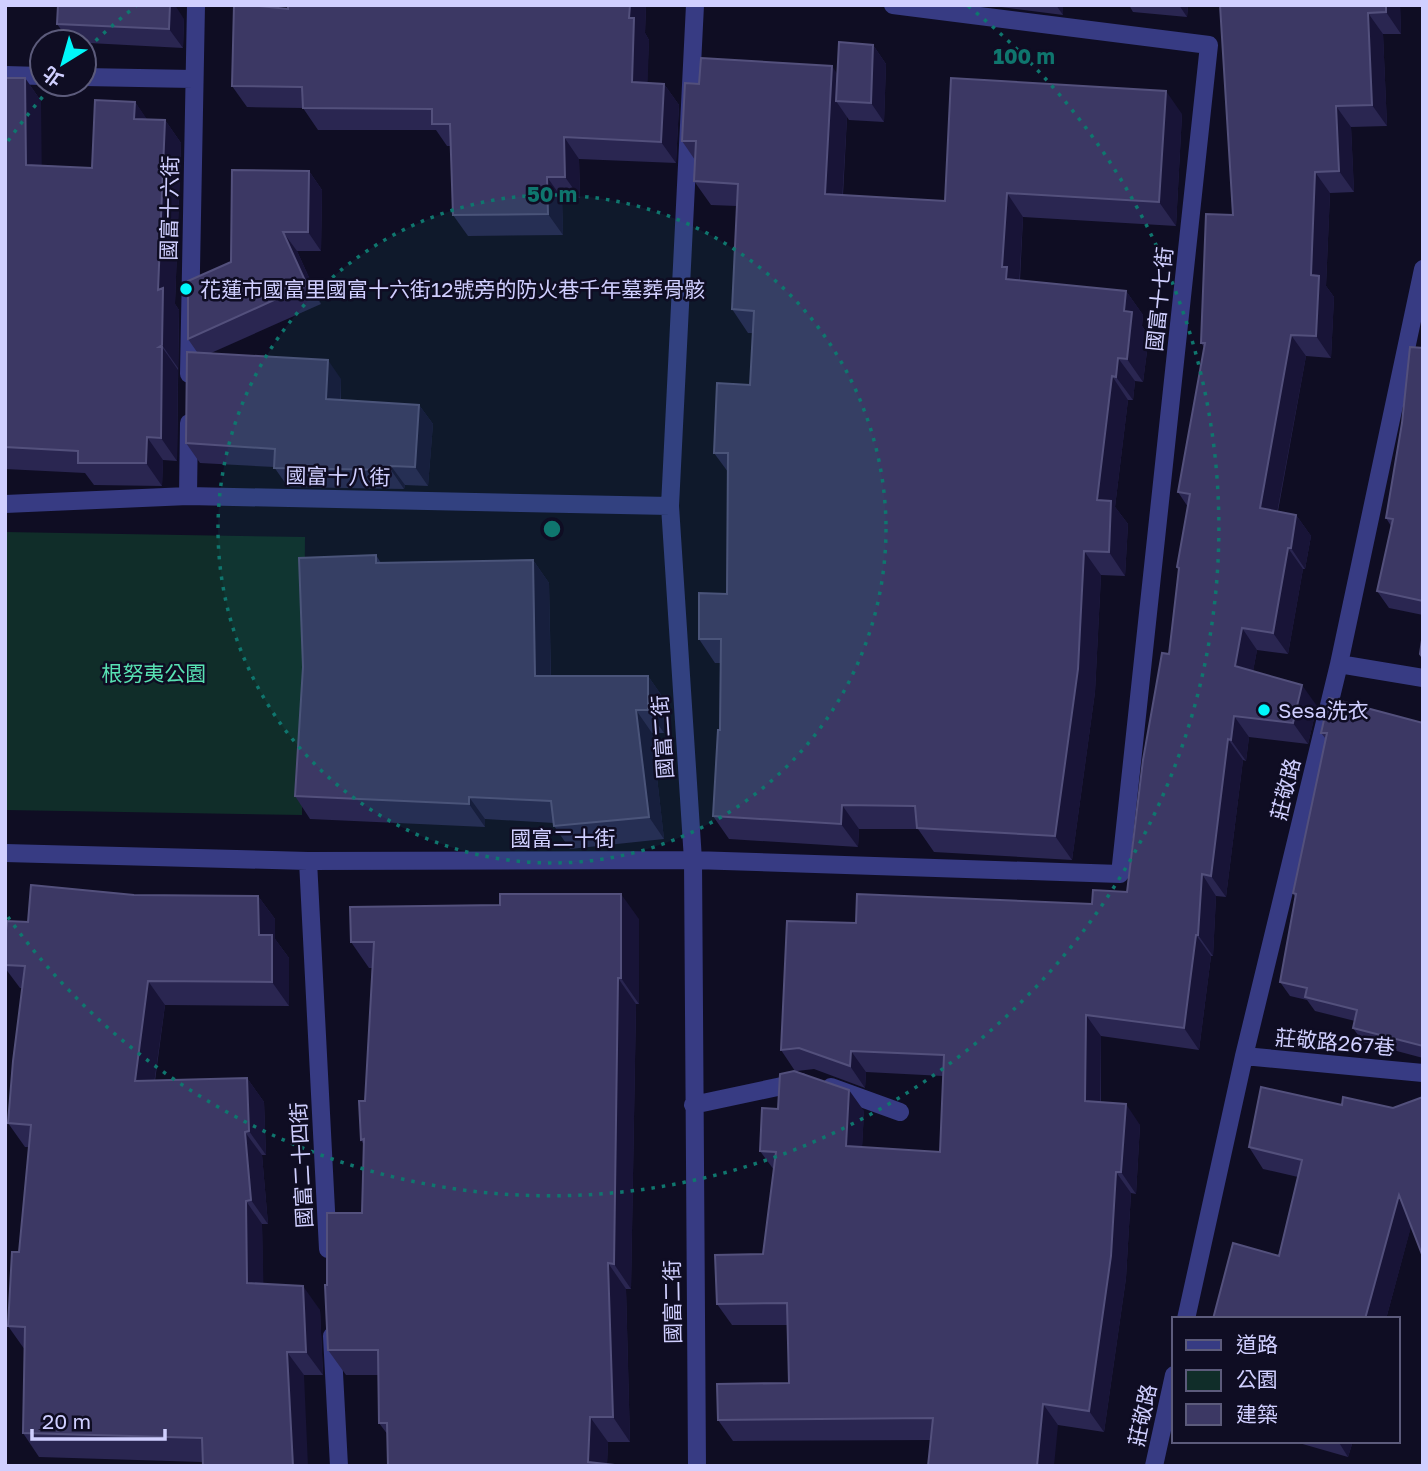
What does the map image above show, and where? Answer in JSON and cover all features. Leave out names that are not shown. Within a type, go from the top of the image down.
[{"type":"street","name":"國富十六街","points":[[188,496],[196,5]]},
{"type":"street","name":"國富二街","points":[[695,5],[670,506],[693,860],[697,1466]]},
{"type":"street","name":"國富十七街","points":[[893,5],[1209,45],[1121,874]]},
{"type":"street","points":[[5,75],[28,76]]},
{"type":"street","points":[[98,77],[193,79]]},
{"type":"street","name":"莊敬路","points":[[1186,1317],[1244,1056],[1339,664],[1423,269]]},
{"type":"street","name":"國富十八街","points":[[5,504],[188,496],[670,506]]},
{"type":"street","points":[[1339,664],[1423,678]]},
{"type":"street","name":"國富二十街","points":[[5,853],[307,861],[693,860],[1121,874]]},
{"type":"street","name":"國富二十四街","points":[[307,861],[328,1260]]},
{"type":"street","name":"莊敬路267巷","points":[[1244,1056],[1423,1073]]},
{"type":"street","points":[[693,1105],[810,1080],[900,1112]]},
{"type":"street","points":[[331,1315],[339,1466]]},
{"type":"street","name":"莊敬路","points":[[1154,1466],[1172,1384]]},
{"type":"green space","name":"根努夷公園","points":[[5,532],[305,537],[302,815],[5,810]]},
{"type":"building","points":[[58,5],[170,5],[169,29],[57,24]]},
{"type":"building","points":[[234,5],[288,9],[288,5],[630,5],[629,18],[634,18],[632,82],[664,84],[661,142],[564,137],[565,177],[547,177],[548,214],[453,215],[450,124],[432,124],[432,109],[303,108],[302,87],[232,86]]},
{"type":"building","points":[[1220,5],[1386,5],[1386,12],[1368,13],[1372,105],[1336,106],[1339,171],[1315,172],[1311,275],[1319,276],[1316,336],[1291,335],[1260,508],[1296,515],[1291,548],[1288,548],[1273,633],[1242,628],[1235,666],[1302,685],[1293,723],[1234,716],[1231,740],[1228,739],[1211,876],[1202,874],[1198,935],[1184,1028],[1086,1015],[1085,1101],[1126,1104],[1121,1172],[1116,1172],[1111,1256],[1089,1411],[1043,1404],[1037,1466],[928,1466],[933,1418],[718,1420],[717,1384],[789,1383],[787,1303],[717,1304],[715,1255],[763,1254],[776,1152],[760,1151],[762,1108],[778,1109],[780,1074],[794,1071],[849,1090],[846,1146],[940,1152],[944,1055],[851,1051],[850,1066],[799,1048],[781,1050],[787,921],[856,923],[857,894],[1092,904],[1093,890],[1127,892],[1143,760],[1162,653],[1169,654],[1177,567],[1190,494],[1178,492],[1205,343],[1201,343],[1206,214],[1233,215]]},
{"type":"building","points":[[839,42],[873,45],[871,103],[836,101]]},
{"type":"building","points":[[701,58],[832,66],[825,194],[945,201],[951,78],[1166,91],[1159,202],[1007,193],[1002,267],[1007,267],[1006,279],[1126,291],[1124,311],[1132,312],[1127,359],[1118,358],[1116,377],[1112,376],[1097,500],[1111,501],[1109,552],[1084,551],[1078,669],[1055,836],[917,828],[915,806],[842,805],[841,824],[713,816],[720,730],[721,639],[699,639],[699,593],[727,594],[728,453],[714,453],[717,383],[750,385],[754,311],[732,309],[738,184],[694,181],[696,141],[682,141],[685,83],[699,84]]},
{"type":"building","points":[[5,78],[25,78],[26,165],[92,168],[95,100],[135,102],[134,119],[165,120],[158,290],[163,288],[162,345],[159,347],[162,347],[161,438],[147,437],[146,463],[78,463],[78,451],[5,447]]},
{"type":"building","points":[[232,170],[309,171],[308,232],[283,232],[307,285],[188,339],[188,281],[231,262]]},
{"type":"building","points":[[1410,347],[1423,348],[1423,601],[1377,591],[1393,519],[1386,518],[1402,423]]},
{"type":"building","points":[[187,352],[328,360],[326,399],[419,405],[415,467],[391,466],[391,470],[274,468],[275,449],[186,443]]},
{"type":"building","points":[[376,555],[376,563],[533,560],[535,676],[648,676],[648,710],[636,710],[649,817],[554,826],[551,801],[469,797],[469,804],[295,796],[303,667],[299,558]]},
{"type":"building","points":[[1423,633],[1423,658],[1420,654]]},
{"type":"building","points":[[1329,698],[1423,723],[1423,1046],[1353,1028],[1357,1010],[1305,997],[1307,988],[1280,982],[1296,894],[1293,893],[1327,733],[1321,733]]},
{"type":"building","points":[[31,885],[134,895],[258,896],[259,935],[272,935],[272,982],[148,981],[135,1081],[247,1078],[249,1131],[245,1132],[251,1200],[246,1201],[247,1283],[303,1286],[306,1352],[287,1352],[293,1466],[203,1466],[202,1438],[23,1433],[25,1327],[8,1326],[12,1252],[19,1252],[31,1125],[8,1123],[25,966],[5,965],[5,940],[7,921],[28,922]]},
{"type":"building","points":[[500,894],[621,894],[614,1264],[608,1263],[613,1417],[590,1417],[588,1462],[614,1466],[388,1466],[387,1423],[379,1423],[378,1350],[328,1350],[325,1285],[327,1213],[362,1213],[364,1139],[361,1140],[359,1101],[365,1101],[374,942],[351,942],[350,907],[500,905]]},
{"type":"building","points":[[1261,1087],[1342,1105],[1343,1097],[1393,1108],[1423,1097],[1423,1257],[1399,1195],[1366,1317],[1214,1317],[1233,1243],[1279,1256],[1302,1160],[1249,1147]]},
{"type":"place","name":"花蓮市國富里國富十六街12號旁的防火巷千年墓葬骨骸","points":[[186,289]]},
{"type":"place","name":"Sesa洗衣","points":[[1264,710]]}]
